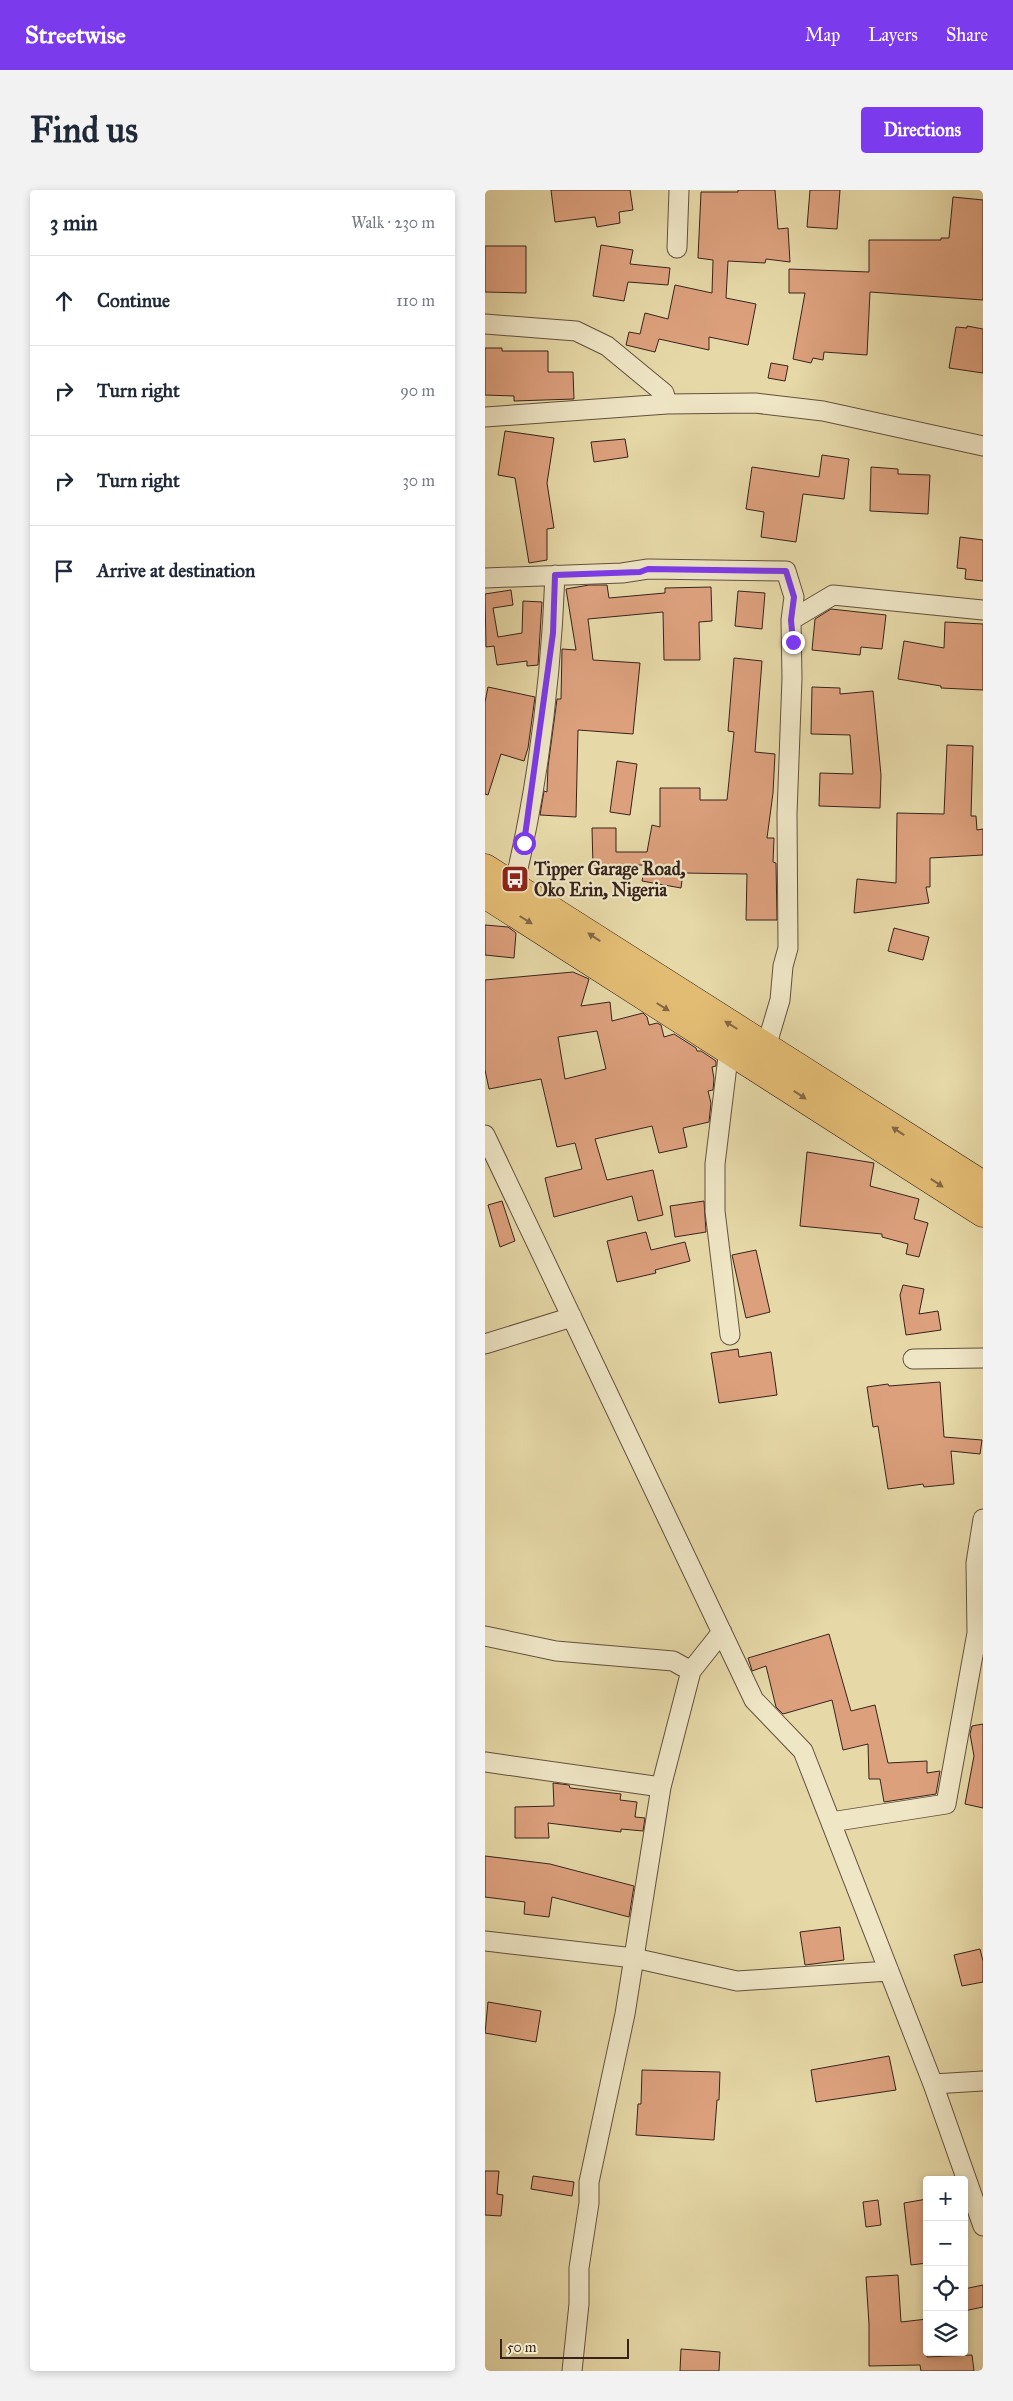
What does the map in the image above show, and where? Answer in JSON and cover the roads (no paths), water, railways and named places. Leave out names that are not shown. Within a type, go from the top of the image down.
[{"type":"main road","points":[[485,868],[983,1185]]},
{"type":"main road","points":[[485,894],[983,1213]]},
{"type":"street","points":[[677,248],[679,190]]},
{"type":"street","points":[[485,324],[576,331],[607,346],[664,393],[667,404]]},
{"type":"street","points":[[485,417],[667,404],[755,402],[804,409],[983,446]]},
{"type":"street","points":[[485,578],[640,572],[648,569],[786,571],[794,597],[791,620],[792,678],[787,814],[788,948],[783,966],[780,1000],[766,1047]]},
{"type":"street","points":[[514,886],[524,843],[543,716],[553,633],[555,575]]},
{"type":"street","points":[[791,620],[833,595],[983,610]]},
{"type":"street","points":[[729,1049],[715,1164],[715,1212],[730,1335]]},
{"type":"street","points":[[485,1135],[754,1700],[803,1751],[933,2084],[983,2226]]},
{"type":"street","points":[[485,1344],[572,1317]]},
{"type":"street","points":[[913,1359],[983,1358]]},
{"type":"street","points":[[831,1822],[946,1804],[980,1633],[976,1563],[983,1519]]},
{"type":"street","points":[[572,2371],[579,2304],[579,2268],[589,2203],[589,2182],[625,2014],[661,1787],[691,1671],[722,1632]]},
{"type":"street","points":[[485,1636],[556,1651],[673,1661],[691,1671]]},
{"type":"street","points":[[485,1762],[661,1787]]},
{"type":"street","points":[[485,1941],[634,1958],[737,1981],[889,1972]]},
{"type":"street","points":[[933,2084],[983,2081]]},
{"type":"place","name":"Tipper Garage Road, Oko Erin, Nigeria","points":[[515,879]]}]
